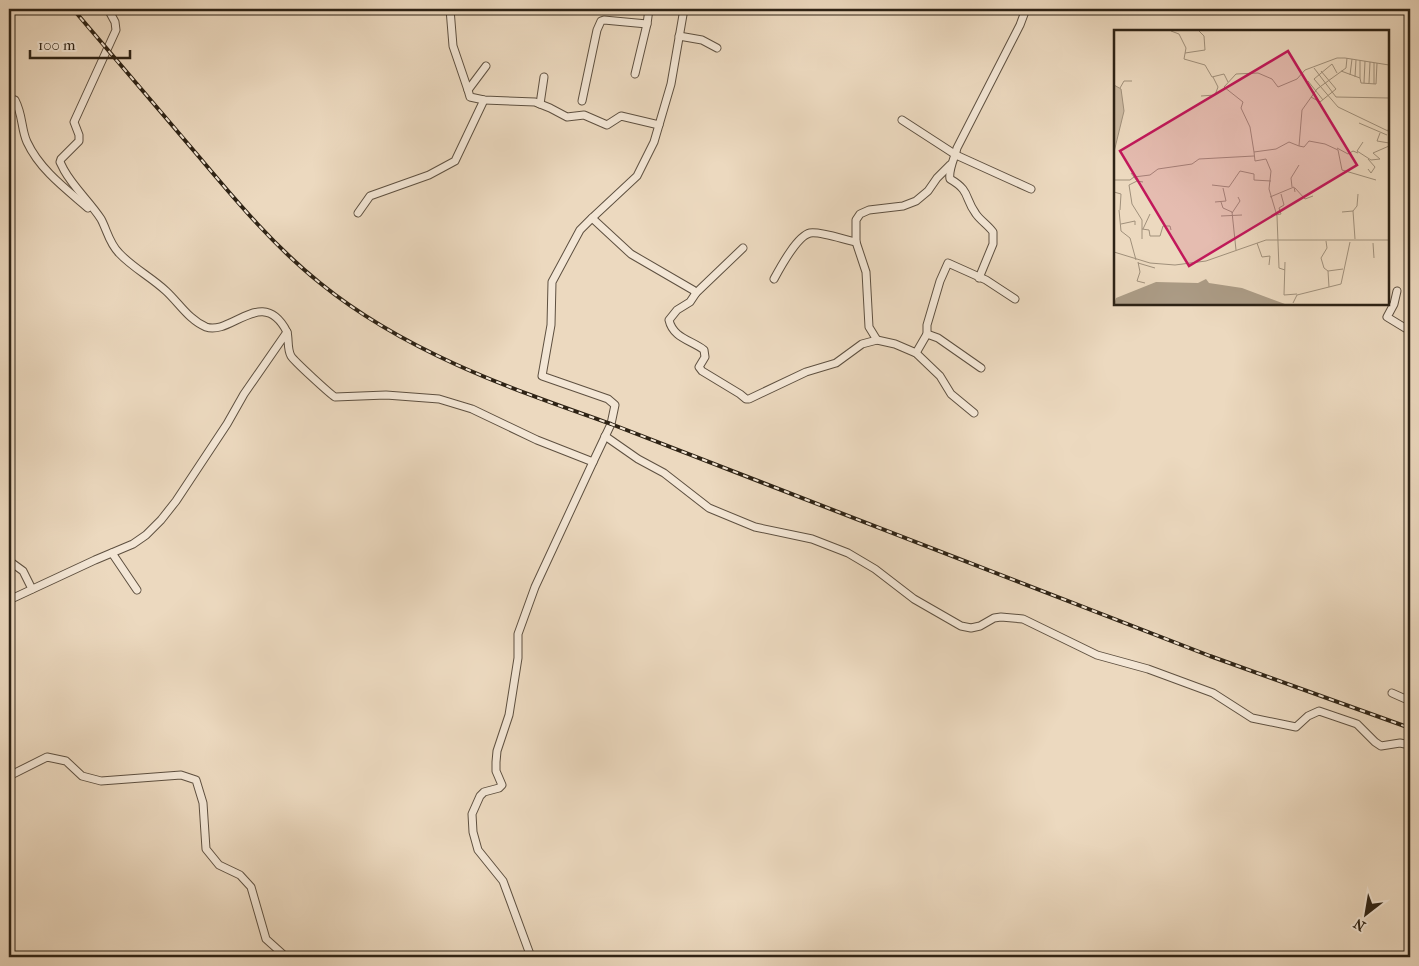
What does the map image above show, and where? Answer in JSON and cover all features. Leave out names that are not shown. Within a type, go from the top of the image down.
[{"type":"street","points":[[108,9],[115,22],[114,38],[103,56],[74,122],[79,135],[79,141],[60,162],[68,178],[99,217],[110,240],[120,254],[166,290],[190,316],[207,327],[223,325],[250,314],[261,312],[275,317],[283,324],[290,355],[322,384],[328,393],[335,397],[386,395],[439,399],[472,409],[537,440],[593,462]]},
{"type":"street","points":[[450,9],[453,46],[470,97],[484,100],[540,104],[566,117],[584,115],[607,125],[621,116],[659,125]]},
{"type":"street","points":[[636,74],[649,9]]},
{"type":"street","points":[[531,957],[503,881],[478,850],[473,832],[472,814],[480,796],[484,792],[499,788],[502,785],[496,770],[497,751],[509,715],[518,658],[518,634],[534,587],[605,436],[614,414],[615,405],[612,402],[542,376],[551,325],[552,282],[580,230],[637,176],[654,142],[672,84],[684,9]]},
{"type":"street","points":[[979,278],[993,244],[993,232],[976,214],[970,204],[967,193],[950,179],[949,173],[958,148],[1020,26],[1026,9]]},
{"type":"street","points":[[582,101],[597,30],[601,22],[604,20],[646,24]]},
{"type":"street","points":[[679,36],[702,40],[717,48]]},
{"type":"street","points":[[468,90],[486,66]]},
{"type":"street","points":[[540,104],[544,77]]},
{"type":"street","points":[[9,98],[15,100],[20,109],[26,140],[42,166],[99,217]]},
{"type":"street","points":[[358,213],[370,196],[429,175],[455,161],[484,100]]},
{"type":"street","points":[[902,120],[955,158],[1031,189]]},
{"type":"street","points":[[877,340],[870,327],[866,272],[856,242],[856,220],[860,214],[877,209],[903,206],[916,201],[928,191],[955,158]]},
{"type":"street","points":[[592,218],[631,254],[696,293]]},
{"type":"street","points":[[774,279],[787,256],[801,239],[809,233],[856,242]]},
{"type":"street","points":[[743,248],[696,293],[690,302],[678,310],[669,320],[671,328],[704,350],[705,356],[699,367],[702,371],[749,400],[806,372],[836,364],[862,344],[877,340],[895,344],[916,353],[940,376],[951,394],[974,413]]},
{"type":"street","points":[[916,353],[927,334],[927,325],[940,281],[948,263],[986,280],[1015,299]]},
{"type":"street","points":[[1397,290],[1394,304],[1387,317],[1410,331]]},
{"type":"street","points":[[9,600],[133,544],[146,535],[176,501],[286,332]]},
{"type":"street","points":[[927,334],[938,338],[981,368]]},
{"type":"street","points":[[605,436],[638,460],[664,473],[709,508],[755,527],[812,539],[848,553],[875,569],[914,599],[961,626],[971,628],[980,626],[994,618],[1001,617],[1023,619],[1097,655],[1148,669],[1213,693],[1252,718],[1296,726],[1308,716],[1319,711],[1357,724],[1381,746],[1400,743],[1410,738]]},
{"type":"street","points":[[112,553],[137,590]]},
{"type":"street","points":[[9,558],[12,563],[23,571],[32,590]]},
{"type":"street","points":[[1392,693],[1410,701]]},
{"type":"street","points":[[1400,743],[1410,746]]},
{"type":"street","points":[[9,776],[46,757],[66,761],[82,776],[101,781],[181,775],[196,780],[203,803],[206,849],[219,865],[240,875],[251,887],[266,939],[286,957]]},
{"type":"railway","points":[[73,9],[257,224],[320,283],[387,329],[459,366],[497,382],[611,424],[1210,656],[1410,728]]}]
